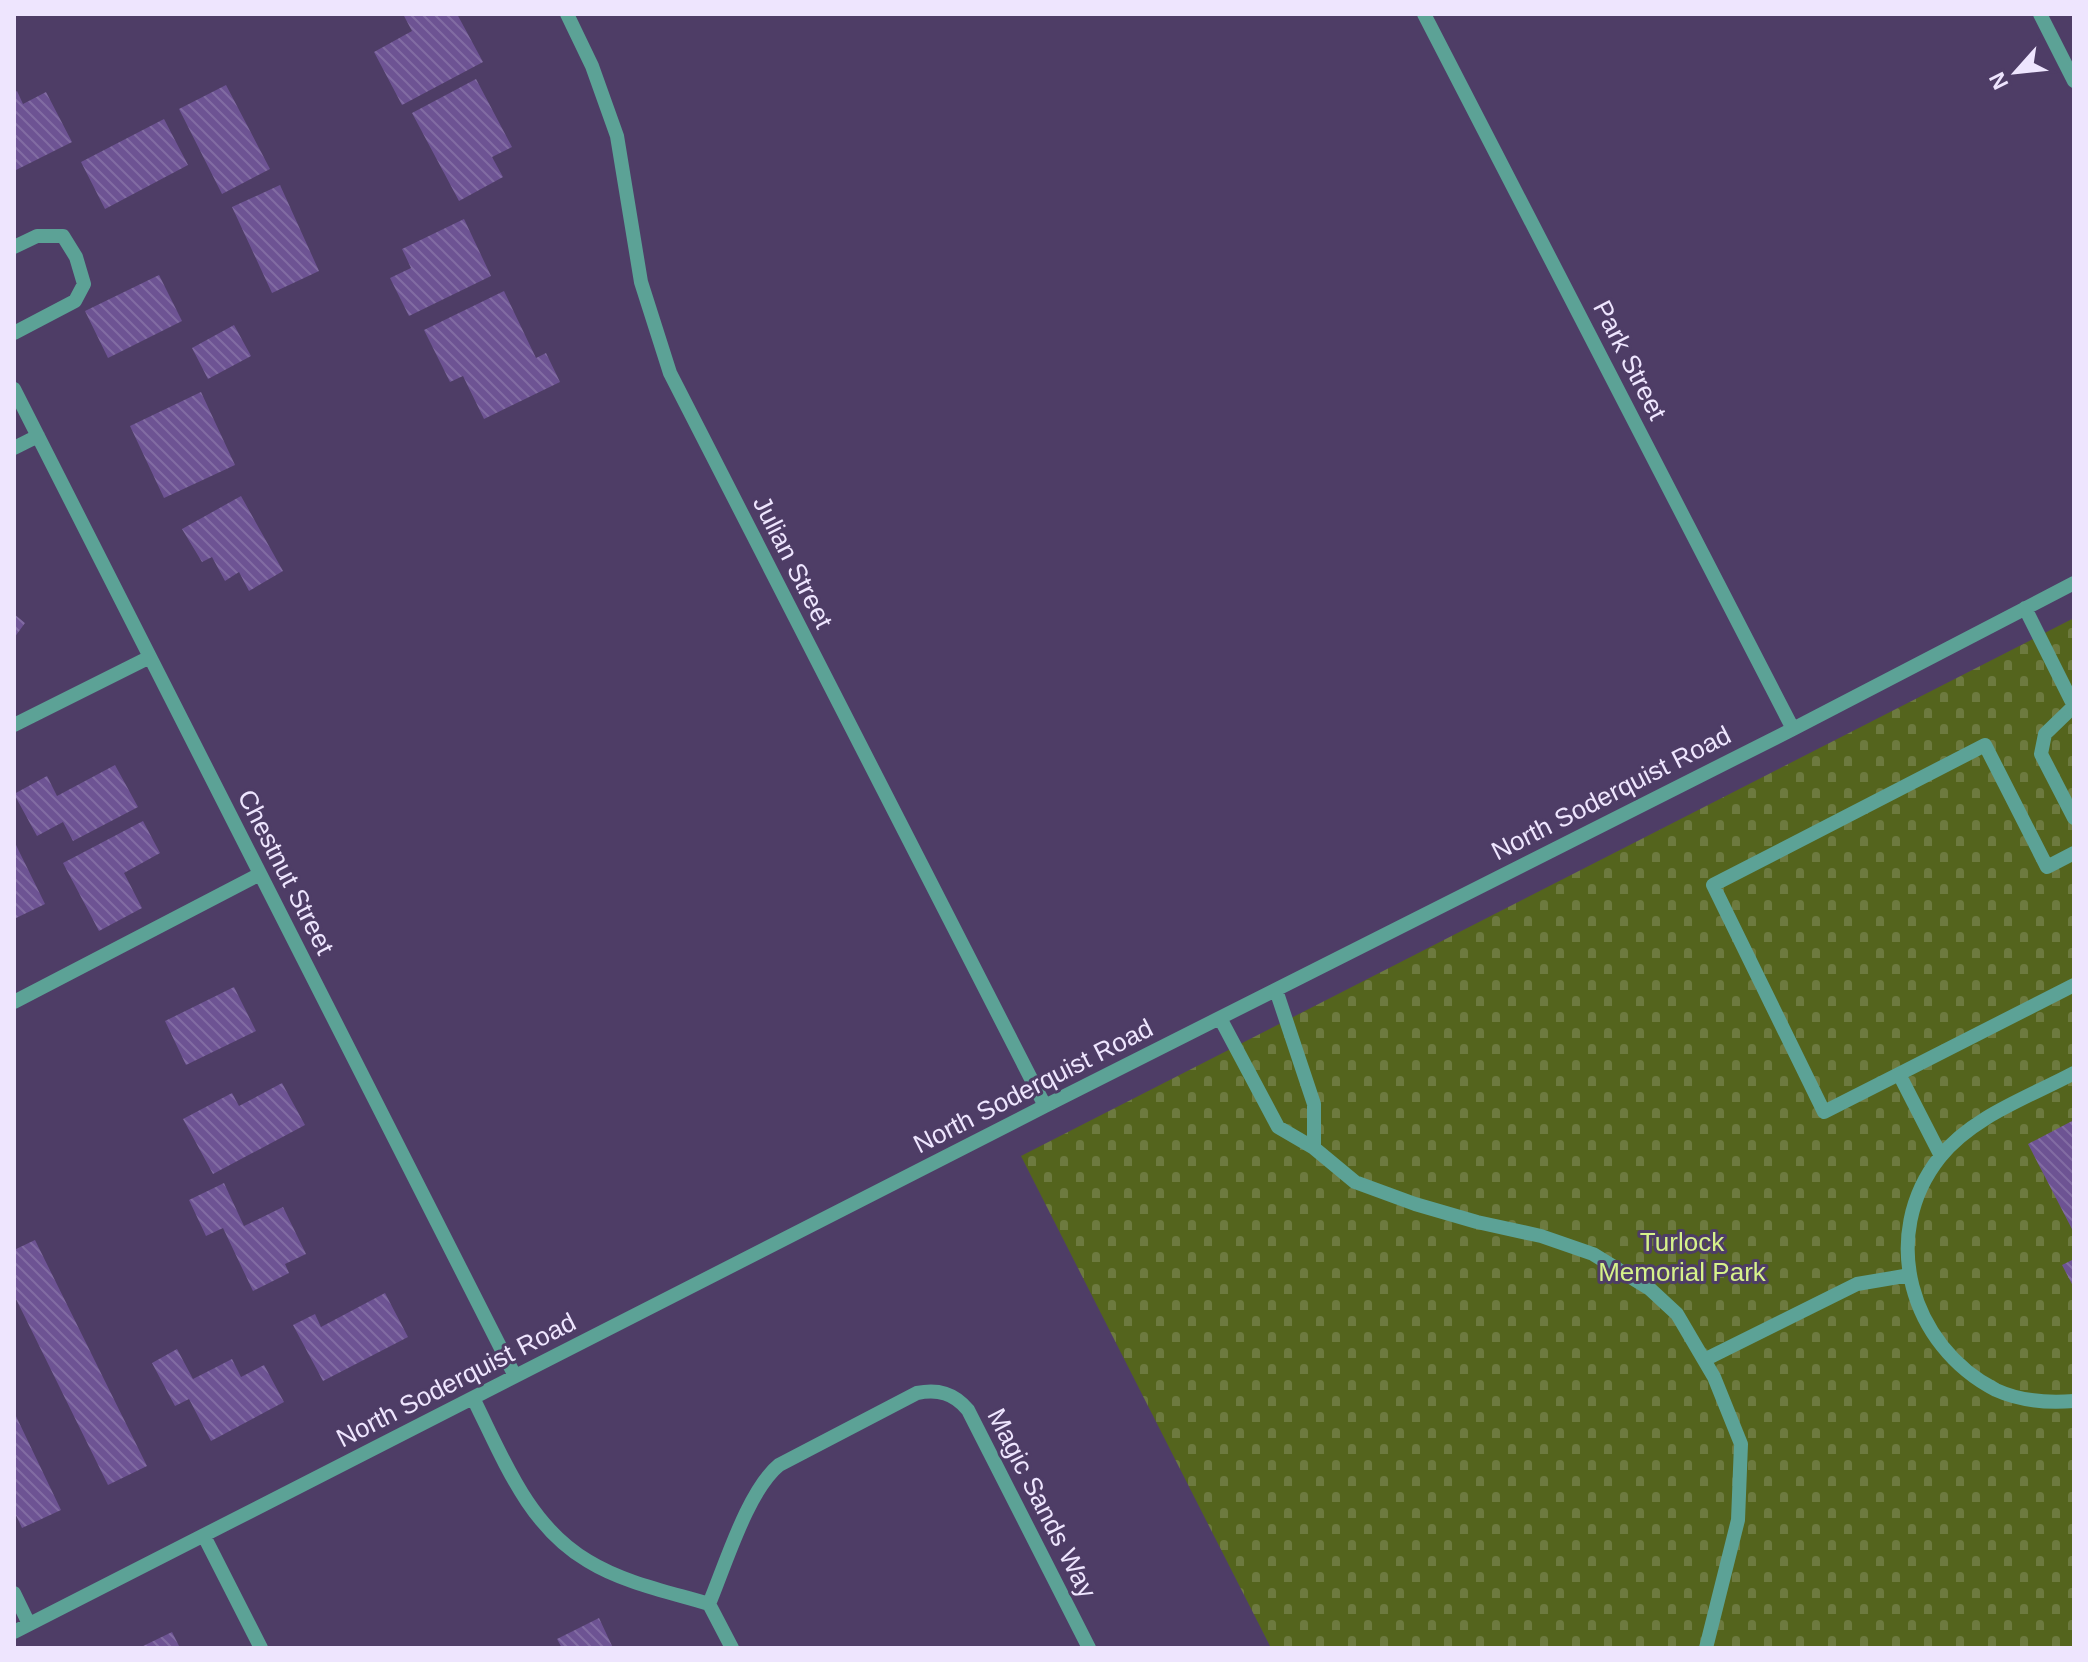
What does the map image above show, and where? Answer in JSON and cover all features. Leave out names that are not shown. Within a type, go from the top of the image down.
[{"type":"street","name":"Julian Street","points":[[567,14],[592,66],[617,136],[641,282],[670,373],[1045,1106]]},
{"type":"street","name":"Park Street","points":[[1424,14],[1793,729]]},
{"type":"street","points":[[2040,14],[2074,81]]},
{"type":"street","points":[[14,247],[37,236],[63,236],[76,257],[84,284],[75,301],[14,333]]},
{"type":"street","name":"Chestnut Street","points":[[14,389],[515,1376]]},
{"type":"street","points":[[14,448],[38,436]]},
{"type":"street","name":"North Soderquist Road","points":[[14,1632],[1793,729],[2074,583]]},
{"type":"street","points":[[2025,608],[2074,706],[2045,734],[2041,754],[2074,818]]},
{"type":"street","points":[[14,725],[150,657]]},
{"type":"street","points":[[2074,853],[2047,867],[1985,745],[1713,885],[1824,1112],[2074,985]]},
{"type":"street","points":[[14,1002],[260,874]]},
{"type":"street","points":[[1276,990],[1314,1104],[1314,1148]]},
{"type":"street","points":[[1220,1018],[1278,1127],[1314,1148],[1355,1182],[1415,1204],[1541,1236],[1593,1254],[1650,1289],[1677,1314],[1714,1377],[1741,1444],[1738,1520],[1706,1648]]},
{"type":"street","points":[[2074,1073],[1977,1123],[1941,1156],[1919,1193],[1908,1237],[1910,1283],[1926,1326],[1957,1364],[1998,1391],[2046,1403],[2074,1401]]},
{"type":"street","points":[[1899,1074],[1941,1156]]},
{"type":"street","points":[[1704,1360],[1857,1284],[1910,1275]]},
{"type":"street","name":"Magic Sands Way","points":[[709,1604],[760,1485],[768,1474],[779,1465],[917,1393],[936,1391],[961,1401],[968,1410],[1089,1648]]},
{"type":"street","points":[[473,1398],[521,1493],[539,1520],[587,1561],[607,1571],[709,1604],[732,1648]]},
{"type":"street","points":[[204,1536],[261,1648]]},
{"type":"street","points":[[14,1593],[29,1624]]},
{"type":"green space","name":"Turlock Memorial Park","points":[[2074,618],[2074,1648],[1271,1648],[1021,1156]]},
{"type":"building","points":[[403,14],[457,14],[483,62],[402,105],[374,52],[412,31]]},
{"type":"building","points":[[476,79],[512,147],[492,157],[503,177],[459,201],[412,113]]},
{"type":"building","points":[[226,85],[270,169],[222,194],[179,109]]},
{"type":"building","points":[[17,91],[23,104],[46,92],[72,142],[14,171],[14,93]]},
{"type":"building","points":[[164,119],[188,165],[105,209],[81,162]]},
{"type":"building","points":[[280,185],[319,271],[272,293],[232,207]]},
{"type":"building","points":[[464,219],[491,276],[409,316],[390,278],[411,268],[402,249]]},
{"type":"building","points":[[159,275],[182,321],[108,358],[85,311]]},
{"type":"building","points":[[504,291],[536,358],[546,353],[560,382],[484,419],[463,376],[450,382],[424,330]]},
{"type":"building","points":[[234,325],[251,356],[208,379],[192,348]]},
{"type":"building","points":[[201,392],[235,465],[164,498],[130,426]]},
{"type":"building","points":[[241,496],[283,571],[249,591],[239,572],[225,581],[212,557],[202,562],[182,529]]},
{"type":"building","points":[[14,614],[25,623],[14,638]]},
{"type":"building","points":[[115,765],[138,807],[73,841],[63,822],[37,836],[14,794],[47,776],[57,796]]},
{"type":"building","points":[[143,821],[160,853],[124,873],[142,908],[99,931],[63,863]]},
{"type":"building","points":[[14,841],[45,904],[14,919]]},
{"type":"building","points":[[234,987],[256,1031],[186,1065],[165,1021]]},
{"type":"building","points":[[282,1083],[305,1125],[213,1174],[183,1119],[232,1093],[239,1106]]},
{"type":"building","points":[[2074,1120],[2074,1233],[2028,1144]]},
{"type":"building","points":[[224,1183],[244,1226],[283,1207],[306,1254],[285,1264],[289,1273],[253,1291],[223,1228],[206,1236],[189,1200]]},
{"type":"building","points":[[35,1240],[147,1466],[108,1485],[14,1295],[14,1250]]},
{"type":"building","points":[[2074,1259],[2074,1288],[2062,1265]]},
{"type":"building","points":[[385,1293],[408,1337],[323,1381],[293,1325],[315,1314],[321,1327]]},
{"type":"building","points":[[177,1349],[193,1379],[232,1359],[241,1377],[264,1365],[284,1402],[211,1441],[189,1399],[175,1406],[152,1363]]},
{"type":"building","points":[[14,1412],[61,1510],[22,1528],[14,1511]]},
{"type":"building","points":[[599,1618],[613,1648],[562,1648],[557,1639]]},
{"type":"building","points":[[172,1632],[180,1648],[139,1648]]}]
